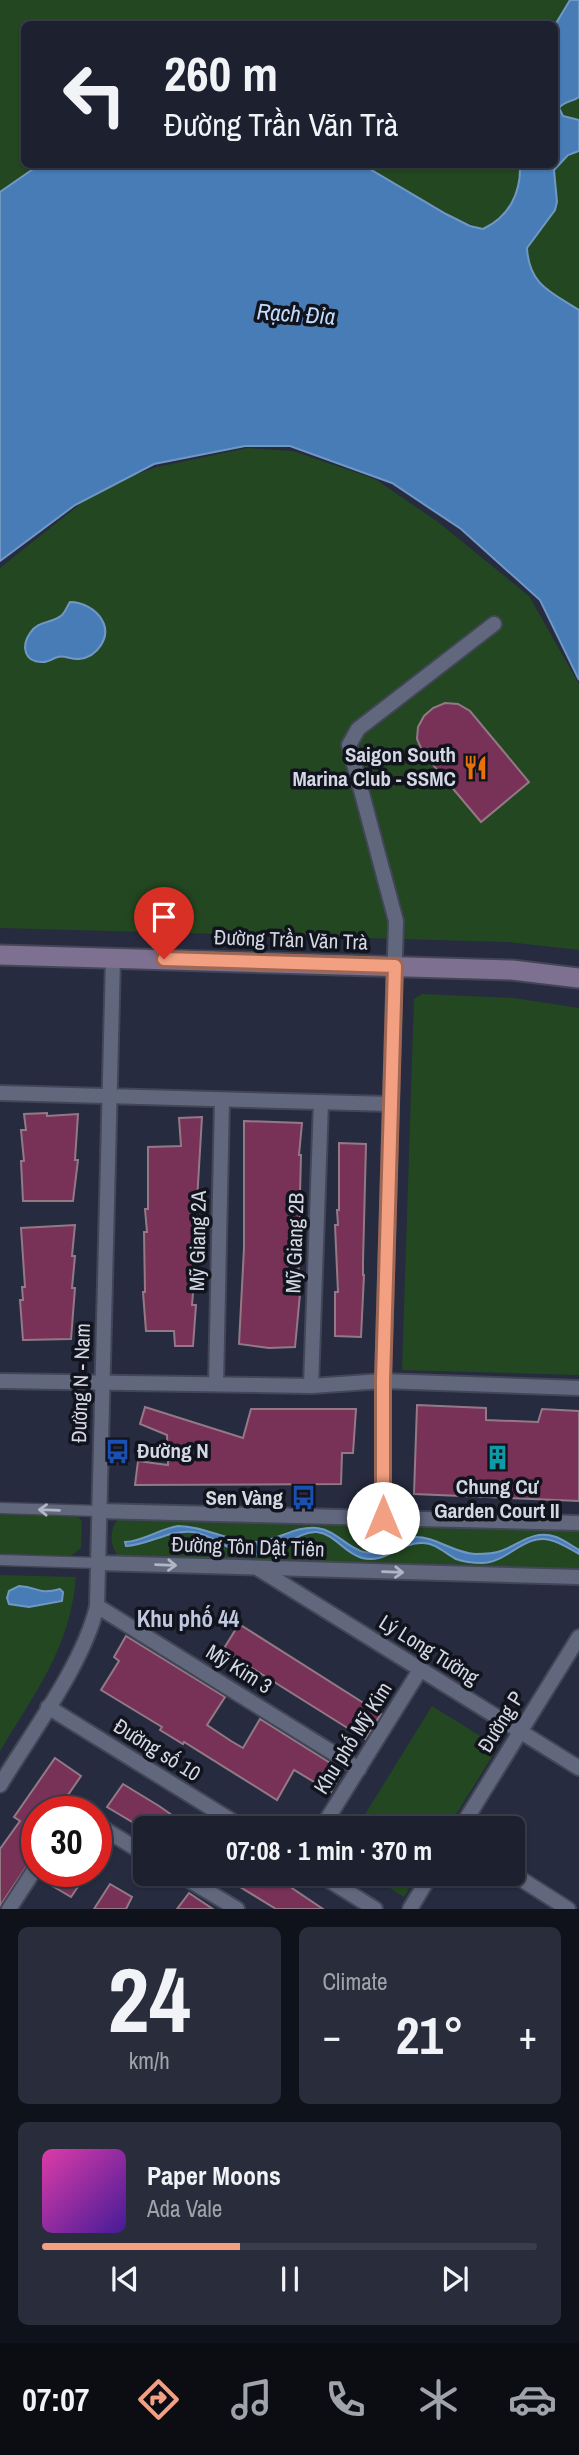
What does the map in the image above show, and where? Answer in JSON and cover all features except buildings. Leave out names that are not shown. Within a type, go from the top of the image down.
[{"type":"main road","name":"Đường Trần Văn Trà","points":[[0,955],[530,971],[579,978]]},
{"type":"street","points":[[383,1518],[383,1381],[396,921],[350,753],[350,740],[358,729],[494,624]]},
{"type":"street","name":"Đường N - Nam","points":[[0,1785],[84,1642],[97,1606],[113,958]]},
{"type":"street","points":[[0,1093],[390,1104]]},
{"type":"street","name":"Mỹ Giang 2A","points":[[216,1384],[222,1100]]},
{"type":"street","name":"Mỹ Giang 2B","points":[[310,1386],[321,1102]]},
{"type":"street","points":[[0,1381],[310,1386],[383,1381],[579,1388]]},
{"type":"street","name":"Đường Tôn Dật Tiên","points":[[0,1508],[579,1523]]},
{"type":"street","name":"Đường Tôn Dật Tiên","points":[[0,1560],[579,1577]]},
{"type":"street","name":"Lý Long Tường","points":[[257,1568],[579,1768]]},
{"type":"street","name":"Mỹ Kim 3","points":[[97,1606],[359,1769]]},
{"type":"street","name":"Đường P","points":[[468,1816],[579,1638]]},
{"type":"street","name":"Khu phố Mỹ Kim","points":[[329,1816],[421,1670]]},
{"type":"street","name":"Đường số 10","points":[[48,1707],[224,1816]]},
{"type":"street","points":[[112,1834],[133,1847]]},
{"type":"street","points":[[525,1882],[568,1909]]},
{"type":"street","points":[[199,1886],[237,1909]]},
{"type":"street","points":[[338,1886],[375,1909]]},
{"type":"street","points":[[410,1909],[424,1886]]},
{"type":"street","points":[[9,1909],[23,1887]]},
{"type":"green space","points":[[0,0],[579,0],[579,310],[539,282],[530,267],[528,257],[482,229],[446,214],[368,168],[558,168],[558,21],[21,21],[21,168],[35,168],[0,192]]},
{"type":"green space","points":[[248,448],[293,451],[375,479],[438,522],[529,596],[579,684],[579,950],[508,942],[0,928],[0,568],[100,488],[157,467]]},
{"type":"green space","points":[[422,994],[514,998],[579,1008],[579,1375],[402,1370],[414,999]]},
{"type":"green space","points":[[0,1511],[76,1514],[82,1521],[81,1548],[71,1556],[0,1554]]},
{"type":"green space","points":[[120,1518],[579,1530],[579,1570],[122,1558],[117,1555],[112,1545],[112,1532]]},
{"type":"green space","points":[[0,1575],[76,1577],[67,1626],[59,1647],[0,1751]]},
{"type":"green space","points":[[432,1706],[498,1747],[455,1816],[364,1816]]},
{"type":"green space","points":[[387,1886],[411,1886],[404,1897]]},
{"type":"water","points":[[570,0],[579,0],[579,97],[559,108],[563,116],[579,120],[579,151],[568,155],[558,166],[558,21]]},
{"type":"water","name":"Rạch Đỉa","points":[[35,168],[368,168],[446,214],[470,226],[483,229],[500,218],[512,203],[520,168],[556,168],[555,210],[527,248],[529,261],[532,271],[543,286],[579,310],[579,680],[540,600],[461,529],[392,483],[290,446],[245,446],[154,464],[75,505],[0,561],[0,192]]},
{"type":"water","points":[[70,602],[88,607],[102,620],[105,633],[101,645],[92,654],[79,659],[60,657],[45,662],[32,660],[25,648],[30,633],[37,626],[62,615]]},
{"type":"water","points":[[178,1526],[250,1542],[267,1540],[300,1529],[317,1528],[330,1532],[358,1550],[371,1553],[384,1550],[407,1538],[422,1537],[459,1551],[488,1554],[501,1551],[527,1538],[548,1535],[568,1543],[579,1550],[579,1554],[557,1542],[541,1539],[524,1544],[491,1562],[459,1560],[427,1543],[407,1546],[386,1556],[371,1559],[356,1556],[329,1536],[317,1532],[303,1535],[263,1554],[242,1553],[193,1532],[176,1533],[126,1546],[125,1542],[139,1540]]},
{"type":"water","points":[[19,1586],[42,1591],[60,1589],[63,1592],[62,1601],[29,1607],[9,1604],[9,1591]]},
{"type":"place","name":"Saigon South Marina Club - SSMC","points":[[476,767]]},
{"type":"place","name":"Đường N","points":[[117,1451]]},
{"type":"place","name":"Chung Cư Garden Court II","points":[[497,1458]]},
{"type":"place","name":"Sen Vàng","points":[[303,1498]]},
{"type":"district","name":"Khu phố 44","points":[[188,1619]]},
{"type":"route","points":[[164,959],[395,966],[383,1381],[383,1518]]}]
